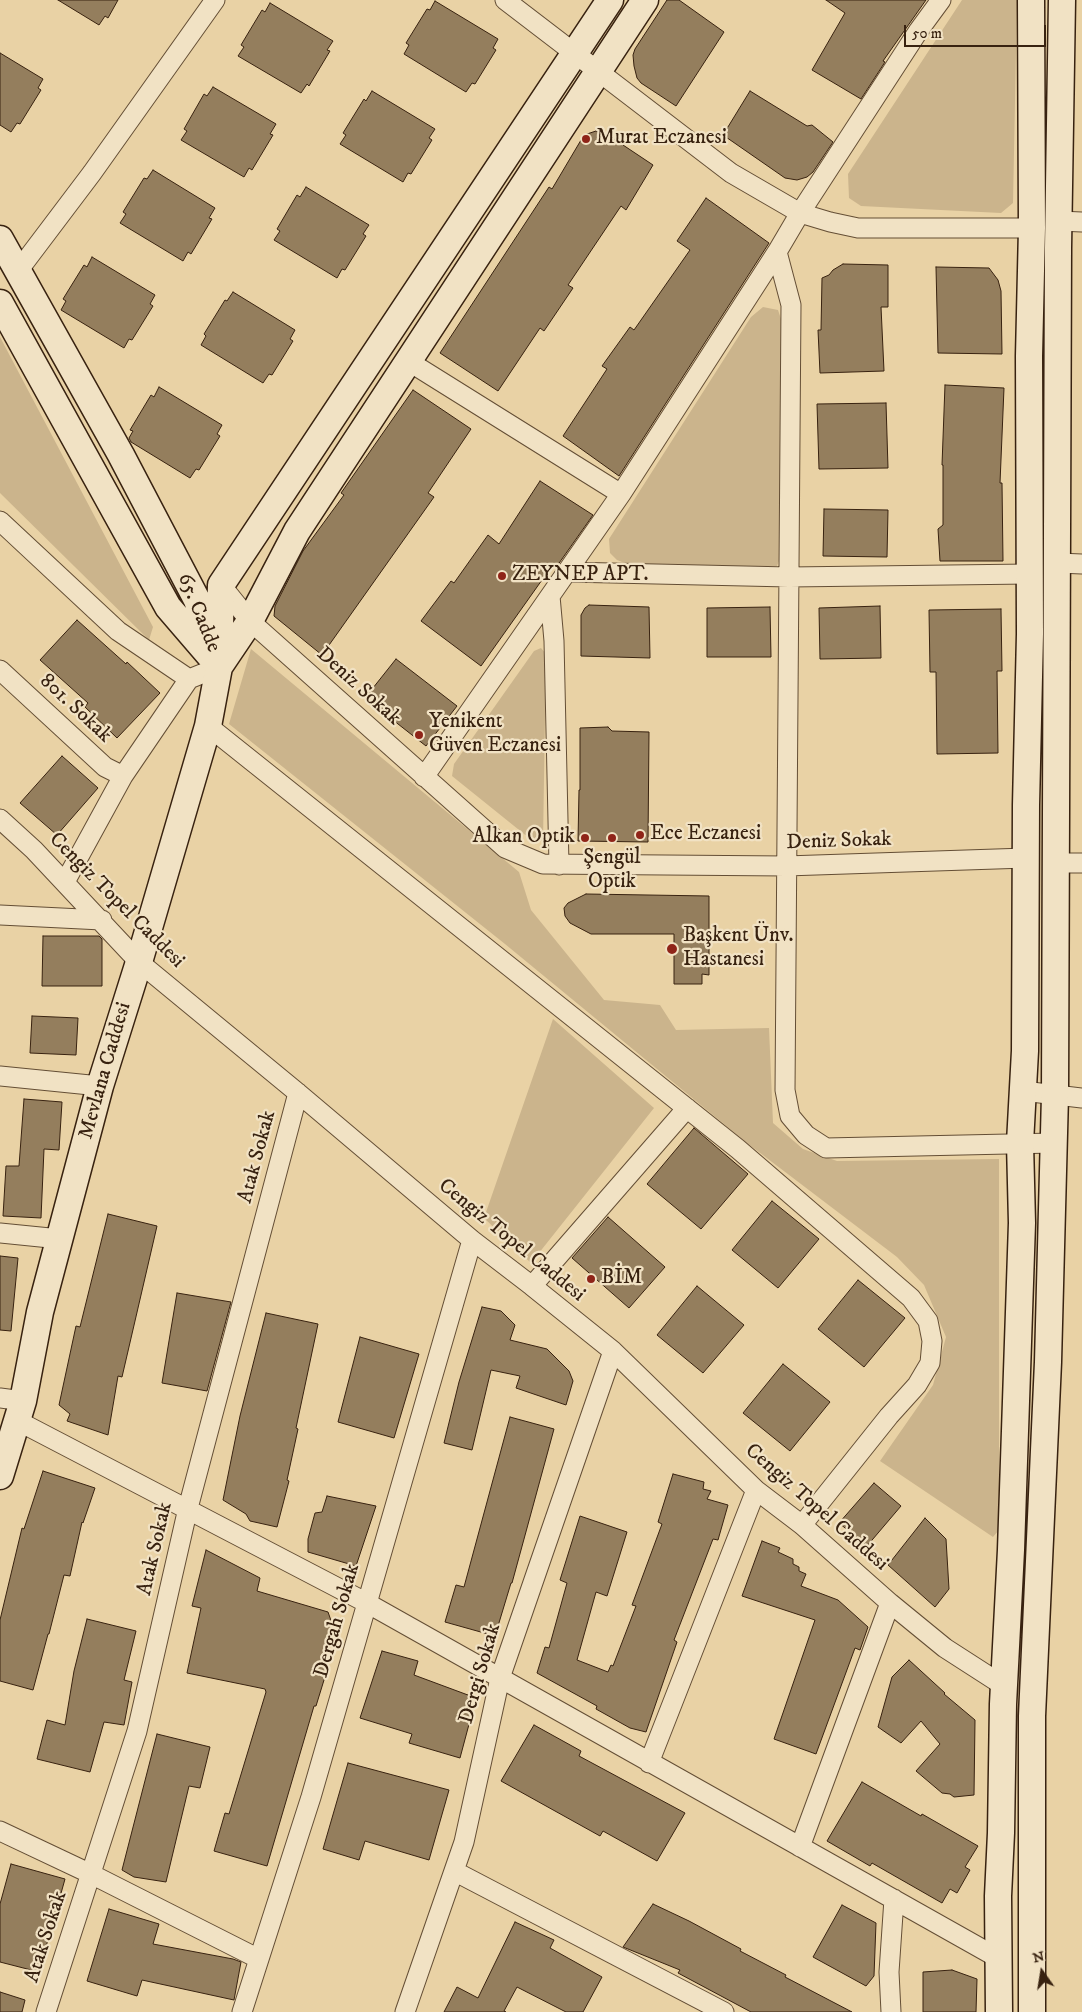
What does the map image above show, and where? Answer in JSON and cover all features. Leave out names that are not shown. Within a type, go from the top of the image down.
[{"type":"main road","points":[[220,667],[222,585],[610,0]]},
{"type":"main road","points":[[220,667],[250,621],[297,531],[645,0]]},
{"type":"main road","points":[[999,2012],[998,1896],[1022,1223],[1020,1143],[1025,1051],[1030,574],[1029,356],[1032,225],[1031,0]]},
{"type":"main road","points":[[1032,2012],[1034,1672],[1048,1362],[1055,1095],[1069,863],[1070,563],[1062,0]]},
{"type":"main road","points":[[1032,225],[1065,222]]},
{"type":"main road","points":[[1032,225],[1065,222]]},
{"type":"main road","name":"65. Cadde","points":[[0,239],[121,455],[197,600],[220,667]]},
{"type":"main road","name":"65. Cadde","points":[[0,303],[168,607],[220,667]]},
{"type":"main road","name":"Mevlana Caddesi","points":[[0,1476],[13,1407],[100,1086],[139,962],[208,726],[220,667]]},
{"type":"main road","points":[[1004,1686],[1034,1672]]},
{"type":"main road","points":[[1004,1686],[1033,1708]]},
{"type":"street","points":[[18,271],[92,172],[215,0]]},
{"type":"street","points":[[504,0],[731,173],[800,213],[858,228],[1032,225]]},
{"type":"street","points":[[424,777],[621,494],[777,252],[800,213],[941,0]]},
{"type":"street","points":[[777,252],[791,305],[785,1090],[790,1116],[806,1135],[826,1148],[1054,1143]]},
{"type":"street","points":[[408,361],[621,494]]},
{"type":"street","points":[[0,520],[118,631],[189,679]]},
{"type":"street","points":[[567,572],[789,576],[1030,574]]},
{"type":"street","name":"Deniz Sokak","points":[[222,585],[250,621],[504,848],[543,864],[786,866],[1026,858]]},
{"type":"street","points":[[550,596],[554,641],[559,865]]},
{"type":"street","points":[[65,882],[123,776],[189,679],[220,667]]},
{"type":"street","name":"801. Sokak","points":[[0,670],[105,767],[123,776]]},
{"type":"street","points":[[208,726],[738,1149],[911,1298],[928,1321],[932,1341],[930,1362],[917,1386],[889,1416],[802,1525]]},
{"type":"street","name":"Cengiz Topel Caddesi","points":[[0,819],[102,920],[139,962],[472,1240],[613,1351],[756,1490],[802,1525],[890,1603],[945,1648],[1004,1686]]},
{"type":"street","points":[[0,915],[102,920]]},
{"type":"street","points":[[0,1076],[100,1086]]},
{"type":"street","points":[[1023,1091],[1082,1098]]},
{"type":"street","name":"Atak Sokak","points":[[46,2012],[137,1731],[188,1508],[298,1093]]},
{"type":"street","points":[[532,1286],[687,1108]]},
{"type":"street","points":[[0,1233],[60,1239]]},
{"type":"street","name":"Dergah Sokak","points":[[242,2012],[311,1797],[472,1240]]},
{"type":"street","name":"Dergi Sokak","points":[[405,2012],[464,1842],[500,1678],[613,1351]]},
{"type":"street","points":[[13,1407],[188,1508],[367,1603],[998,1958]]},
{"type":"street","points":[[649,1763],[756,1490]]},
{"type":"street","points":[[800,1847],[890,1603]]},
{"type":"street","points":[[0,1831],[91,1874],[259,1959]]},
{"type":"street","points":[[454,1871],[724,2012]]},
{"type":"street","points":[[891,2012],[889,1972],[894,1899]]},
{"type":"shaded area","points":[[962,0],[1017,0],[1013,203],[1001,213],[861,206],[849,198],[848,174]]},
{"type":"shaded area","points":[[763,307],[778,310],[781,319],[783,551],[777,566],[627,564],[617,560],[610,553],[609,539],[751,317]]},
{"type":"shaded area","points":[[0,337],[153,627],[149,640],[0,493]]},
{"type":"shaded area","points":[[541,648],[546,654],[543,841],[534,842],[452,776],[454,764],[534,651]]},
{"type":"shaded area","points":[[251,649],[519,872],[531,910],[604,1000],[660,1005],[676,1030],[769,1028],[773,1123],[803,1149],[837,1161],[999,1159],[999,1530],[993,1537],[880,1461],[933,1385],[946,1337],[924,1285],[897,1257],[747,1143],[505,944],[229,724]]},
{"type":"shaded area","points":[[553,1019],[654,1108],[531,1263],[484,1218]]},
{"type":"building","points":[[58,0],[118,0],[108,18],[105,16],[99,25]]},
{"type":"building","points":[[667,0],[679,0],[724,32],[676,106],[641,83],[637,78],[633,55]]},
{"type":"building","points":[[826,0],[926,0],[883,61],[885,62],[861,99],[812,70],[845,13]]},
{"type":"building","points":[[435,1],[498,39],[493,48],[496,50],[475,84],[472,83],[466,92],[404,54],[409,45],[406,43],[427,9],[430,10]]},
{"type":"building","points":[[270,3],[333,41],[327,50],[330,51],[309,86],[307,84],[301,93],[238,56],[244,47],[241,45],[262,10],[265,12]]},
{"type":"building","points":[[0,53],[43,79],[38,88],[41,90],[20,124],[17,123],[11,132],[0,125]]},
{"type":"building","points":[[213,87],[276,124],[270,134],[273,135],[252,170],[249,168],[244,177],[181,140],[187,131],[184,129],[204,94],[207,96]]},
{"type":"building","points":[[372,91],[435,129],[429,138],[432,140],[411,174],[408,173],[403,182],[340,144],[346,135],[343,133],[364,99],[366,101]]},
{"type":"building","points":[[750,91],[807,126],[812,125],[833,142],[813,172],[807,177],[797,180],[785,178],[723,135]]},
{"type":"building","points":[[596,131],[605,133],[653,165],[626,210],[621,206],[568,285],[573,288],[544,331],[540,328],[498,391],[440,353],[549,187],[552,189],[584,135]]},
{"type":"building","points":[[153,170],[215,208],[209,218],[212,219],[191,254],[188,252],[183,261],[120,223],[126,214],[123,212],[144,178],[147,179]]},
{"type":"building","points":[[306,187],[369,225],[363,234],[366,236],[345,270],[342,269],[337,278],[274,240],[280,231],[277,229],[297,195],[300,197]]},
{"type":"building","points":[[706,198],[769,243],[619,476],[563,436],[607,369],[602,366],[630,327],[634,330],[690,250],[677,241]]},
{"type":"building","points":[[92,257],[155,295],[150,304],[153,306],[132,340],[129,339],[124,348],[61,310],[66,301],[63,299],[84,265],[87,267]]},
{"type":"building","points":[[843,264],[888,265],[888,307],[881,307],[884,371],[820,373],[818,330],[821,330],[822,278]]},
{"type":"building","points":[[936,267],[989,268],[998,280],[1001,291],[1002,354],[938,353]]},
{"type":"building","points":[[233,292],[295,330],[290,339],[293,341],[272,375],[269,374],[263,383],[201,345],[206,336],[204,334],[225,300],[227,301]]},
{"type":"building","points":[[945,385],[1004,388],[1000,483],[1002,483],[1003,561],[940,561],[938,529],[943,525],[942,465]]},
{"type":"building","points":[[159,387],[222,425],[217,434],[220,436],[199,470],[196,469],[190,478],[131,442],[129,438],[133,431],[130,430],[151,395],[154,397]]},
{"type":"building","points":[[413,390],[471,429],[428,493],[434,497],[322,655],[274,616],[275,606],[303,551],[344,495],[341,493]]},
{"type":"building","points":[[886,403],[888,468],[819,469],[817,404]]},
{"type":"building","points":[[540,481],[593,515],[557,566],[554,563],[481,666],[421,621],[451,581],[454,583],[488,535],[499,544]]},
{"type":"building","points":[[824,509],[888,510],[887,557],[823,556]]},
{"type":"building","points":[[589,605],[649,607],[650,658],[581,656],[581,615]]},
{"type":"building","points":[[880,606],[881,658],[820,659],[819,608]]},
{"type":"building","points":[[770,607],[771,657],[707,657],[707,608]]},
{"type":"building","points":[[1001,609],[1002,671],[997,671],[998,753],[937,754],[936,672],[930,672],[929,610]]},
{"type":"building","points":[[77,620],[160,693],[117,738],[85,707],[88,703],[40,660]]},
{"type":"building","points":[[396,659],[457,706],[426,746],[365,698]]},
{"type":"building","points":[[608,727],[612,731],[649,732],[648,842],[578,841],[580,728]]},
{"type":"building","points":[[62,756],[98,788],[57,835],[20,803]]},
{"type":"building","points":[[586,894],[709,896],[709,975],[702,974],[702,984],[674,984],[674,934],[591,934],[570,923],[565,916],[564,908],[568,903]]},
{"type":"building","points":[[43,936],[99,936],[102,939],[102,986],[42,986]]},
{"type":"building","points":[[32,1016],[78,1018],[76,1055],[30,1053]]},
{"type":"building","points":[[24,1099],[62,1102],[59,1150],[44,1149],[41,1218],[3,1216],[6,1166],[19,1166]]},
{"type":"building","points":[[694,1128],[748,1174],[701,1229],[647,1184]]},
{"type":"building","points":[[772,1201],[819,1239],[778,1288],[732,1250]]},
{"type":"building","points":[[108,1214],[157,1226],[122,1377],[118,1376],[108,1435],[67,1421],[70,1414],[59,1405],[76,1326],[80,1327]]},
{"type":"building","points":[[608,1217],[665,1267],[629,1308],[572,1258]]},
{"type":"building","points":[[0,1256],[18,1258],[11,1331],[0,1330]]},
{"type":"building","points":[[858,1280],[905,1318],[864,1367],[818,1329]]},
{"type":"building","points":[[697,1286],[744,1325],[703,1373],[657,1335]]},
{"type":"building","points":[[177,1293],[231,1302],[207,1391],[162,1383]]},
{"type":"building","points":[[482,1307],[501,1311],[515,1325],[510,1340],[547,1349],[569,1371],[573,1381],[566,1405],[516,1388],[520,1376],[491,1370],[472,1450],[444,1443],[459,1382]]},
{"type":"building","points":[[266,1313],[318,1324],[296,1428],[298,1429],[287,1480],[289,1481],[277,1527],[250,1521],[246,1514],[223,1500],[240,1416]]},
{"type":"building","points":[[360,1337],[419,1354],[394,1438],[338,1422]]},
{"type":"building","points":[[783,1364],[830,1402],[790,1451],[743,1413]]},
{"type":"building","points":[[510,1417],[554,1429],[512,1583],[495,1636],[445,1622],[456,1585],[464,1587]]},
{"type":"building","points":[[43,1471],[95,1488],[82,1522],[70,1576],[64,1575],[33,1690],[0,1681],[0,1620],[22,1528],[24,1529]]},
{"type":"building","points":[[673,1474],[704,1482],[703,1489],[711,1491],[707,1499],[728,1505],[718,1540],[713,1539],[674,1640],[677,1642],[646,1732],[630,1728],[596,1709],[597,1706],[537,1673],[545,1647],[549,1648],[567,1583],[560,1580],[580,1516],[627,1532],[607,1596],[596,1592],[577,1660],[608,1672],[611,1665],[613,1666],[636,1606],[632,1605],[662,1524],[658,1522]]},
{"type":"building","points":[[874,1483],[901,1506],[867,1546],[839,1523]]},
{"type":"building","points":[[327,1496],[376,1506],[356,1566],[308,1552],[308,1539],[315,1513],[322,1512]]},
{"type":"building","points":[[925,1518],[946,1539],[949,1589],[935,1607],[888,1565]]},
{"type":"building","points":[[762,1541],[780,1548],[778,1552],[793,1559],[793,1564],[799,1567],[799,1571],[806,1574],[801,1586],[838,1600],[868,1627],[860,1650],[855,1648],[816,1754],[774,1739],[815,1620],[742,1596]]},
{"type":"building","points":[[206,1550],[260,1578],[257,1591],[328,1612],[334,1629],[324,1666],[328,1667],[316,1706],[314,1706],[267,1866],[214,1851],[225,1813],[229,1814],[266,1692],[265,1689],[187,1673],[201,1608],[192,1606]]},
{"type":"building","points":[[87,1619],[136,1631],[124,1680],[132,1682],[124,1725],[104,1722],[90,1772],[37,1759],[47,1720],[65,1725],[74,1671]]},
{"type":"building","points":[[382,1651],[418,1661],[414,1675],[476,1698],[460,1758],[409,1743],[412,1734],[360,1718]]},
{"type":"building","points":[[909,1660],[944,1694],[975,1720],[974,1795],[954,1797],[950,1794],[942,1793],[916,1771],[940,1744],[921,1721],[901,1743],[878,1727],[892,1677]]},
{"type":"building","points":[[534,1725],[581,1751],[579,1756],[685,1813],[657,1861],[603,1831],[600,1836],[501,1781]]},
{"type":"building","points":[[157,1734],[210,1747],[200,1788],[189,1786],[166,1882],[134,1877],[122,1870]]},
{"type":"building","points":[[348,1763],[449,1790],[429,1860],[365,1841],[359,1860],[323,1849]]},
{"type":"building","points":[[862,1782],[978,1846],[965,1867],[970,1870],[957,1893],[950,1889],[942,1903],[872,1863],[870,1866],[827,1841]]},
{"type":"building","points":[[11,1864],[65,1879],[39,1972],[0,1962],[0,1904]]},
{"type":"building","points":[[653,1904],[741,1949],[740,1951],[786,1975],[785,1977],[852,2012],[751,2012],[678,1973],[680,1970],[623,1947]]},
{"type":"building","points":[[842,1905],[876,1923],[874,1976],[866,1986],[813,1957]]},
{"type":"building","points":[[109,1909],[159,1924],[153,1944],[241,1962],[234,2000],[142,1980],[137,1996],[87,1981]]},
{"type":"building","points":[[515,1922],[554,1940],[550,1948],[602,1977],[583,2012],[566,2012],[517,1987],[504,2011],[506,2012],[444,2012],[457,1987],[478,1998]]},
{"type":"building","points":[[952,1970],[977,1979],[976,2012],[923,2012],[923,1972]]},
{"type":"building","points":[[0,1992],[25,2000],[22,2012],[0,2012]]},
{"type":"place","name":"Murat Eczanesi","points":[[586,139]]},
{"type":"place","name":"ZEYNEP APT.","points":[[502,576]]},
{"type":"place","name":"Yenikent Güven Eczanesi","points":[[419,735]]},
{"type":"place","name":"Ece Eczanesi","points":[[640,835]]},
{"type":"place","name":"Alkan Optik","points":[[585,838]]},
{"type":"place","name":"Şengül Optik","points":[[612,838]]},
{"type":"place","name":"Başkent Ünv. Hastanesi","points":[[672,949]]},
{"type":"place","name":"BİM","points":[[591,1279]]}]
